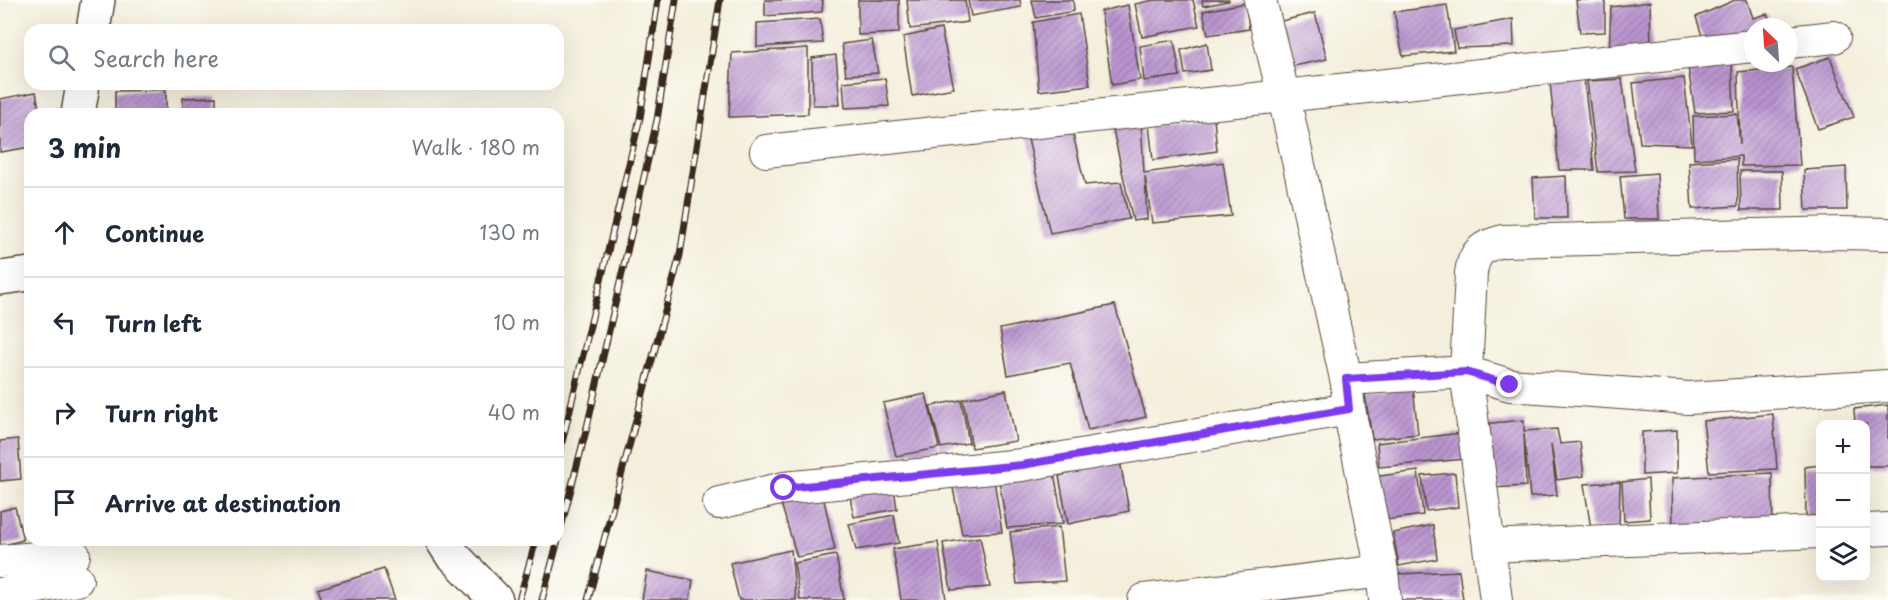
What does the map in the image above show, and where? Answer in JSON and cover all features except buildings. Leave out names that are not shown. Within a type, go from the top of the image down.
[{"type":"main road","points":[[94,24],[98,0]]},
{"type":"main road","points":[[79,108],[82,90]]},
{"type":"main road","points":[[0,278],[24,275]]},
{"type":"main road","points":[[446,546],[496,600]]},
{"type":"street","points":[[1144,600],[1384,586],[1349,409],[1346,379],[1284,97],[1260,0]]},
{"type":"street","points":[[1798,41],[1834,37]]},
{"type":"street","points":[[766,151],[1744,47]]},
{"type":"street","points":[[1496,600],[1466,372],[1473,259],[1481,250],[1491,244],[1514,240],[1888,234]]},
{"type":"street","points":[[1346,379],[1466,372],[1510,385],[1689,398],[1888,386]]},
{"type":"street","points":[[719,503],[784,488],[1022,465],[1349,409]]},
{"type":"street","points":[[1870,530],[1888,530]]},
{"type":"street","points":[[1490,546],[1816,532]]},
{"type":"street","points":[[0,561],[76,569]]},
{"type":"street","points":[[0,594],[76,569]]},
{"type":"railway","points":[[564,434],[640,118],[658,0]]},
{"type":"railway","points":[[564,516],[587,427],[657,120],[676,0]]},
{"type":"railway","points":[[588,600],[680,255],[720,0]]},
{"type":"railway","points":[[519,600],[534,546]]},
{"type":"railway","points":[[542,600],[556,546]]},
{"type":"route","points":[[784,488],[1022,465],[1349,409],[1346,379],[1466,372],[1510,385]]}]
